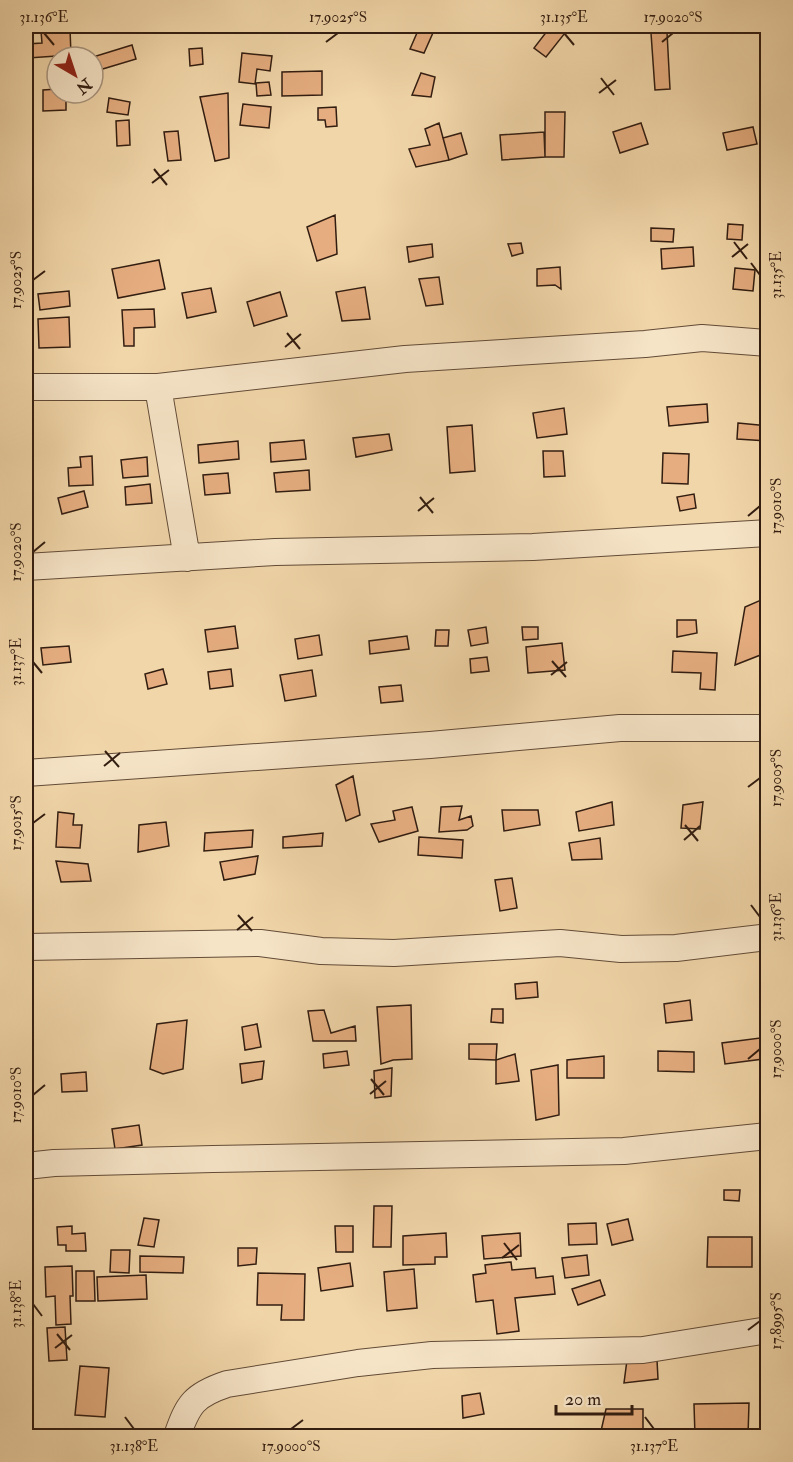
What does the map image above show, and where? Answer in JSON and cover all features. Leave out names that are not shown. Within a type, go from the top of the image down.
[{"type":"street","points":[[26,387],[158,387],[405,359],[645,344],[702,338],[768,343]]},
{"type":"street","points":[[158,387],[187,558]]},
{"type":"street","points":[[26,567],[275,552],[533,547],[768,533]]},
{"type":"street","points":[[26,773],[430,745],[620,728],[768,728]]},
{"type":"street","points":[[26,947],[260,943],[321,951],[394,953],[560,943],[621,949],[676,948],[768,936]]},
{"type":"street","points":[[26,1166],[145,1161],[624,1151],[768,1136]]},
{"type":"street","points":[[177,1437],[183,1419],[197,1397],[227,1384],[358,1363],[432,1355],[643,1350],[768,1330]]},
{"type":"building","points":[[420,26],[436,26],[424,53],[410,49]]},
{"type":"building","points":[[551,26],[565,33],[546,57],[534,48]]},
{"type":"building","points":[[70,29],[71,45],[45,45],[45,57],[28,58],[27,44],[42,43],[41,31]]},
{"type":"building","points":[[667,32],[670,89],[655,90],[651,33]]},
{"type":"building","points":[[132,45],[136,59],[105,68],[105,53]]},
{"type":"building","points":[[202,48],[203,64],[190,66],[189,49]]},
{"type":"building","points":[[242,53],[272,56],[270,71],[257,69],[255,84],[239,82]]},
{"type":"building","points":[[322,71],[322,95],[282,96],[282,72]]},
{"type":"building","points":[[421,73],[435,77],[431,97],[412,95]]},
{"type":"building","points":[[269,82],[271,95],[257,96],[256,83]]},
{"type":"building","points":[[43,90],[45,90],[45,105],[66,105],[66,110],[43,111]]},
{"type":"building","points":[[228,93],[229,158],[215,161],[200,97]]},
{"type":"building","points":[[109,98],[130,102],[128,115],[107,112]]},
{"type":"building","points":[[243,104],[271,107],[269,128],[240,125]]},
{"type":"building","points":[[336,107],[337,126],[326,127],[325,120],[318,120],[318,108]]},
{"type":"building","points":[[545,112],[565,112],[564,157],[545,157]]},
{"type":"building","points":[[129,120],[130,145],[117,146],[116,121]]},
{"type":"building","points":[[439,123],[449,160],[416,167],[409,149],[430,145],[425,129]]},
{"type":"building","points":[[641,123],[648,144],[620,153],[613,132]]},
{"type":"building","points":[[753,127],[757,144],[727,150],[723,133]]},
{"type":"building","points":[[178,131],[181,160],[168,161],[164,132]]},
{"type":"building","points":[[544,132],[545,157],[502,160],[500,135]]},
{"type":"building","points":[[461,133],[467,154],[449,160],[443,138]]},
{"type":"building","points":[[335,215],[337,254],[317,261],[307,227]]},
{"type":"building","points":[[728,224],[743,225],[742,240],[727,239]]},
{"type":"building","points":[[651,228],[674,229],[673,242],[651,241]]},
{"type":"building","points":[[521,243],[523,253],[512,256],[508,244]]},
{"type":"building","points":[[432,244],[433,257],[409,262],[407,247]]},
{"type":"building","points":[[693,247],[694,266],[662,269],[661,249]]},
{"type":"building","points":[[159,260],[165,289],[118,298],[112,269]]},
{"type":"building","points":[[560,267],[561,289],[555,285],[537,286],[537,269]]},
{"type":"building","points":[[735,268],[755,270],[753,291],[733,289]]},
{"type":"building","points":[[439,277],[443,304],[426,306],[419,279]]},
{"type":"building","points":[[365,287],[370,319],[342,321],[336,292]]},
{"type":"building","points":[[211,288],[216,312],[187,318],[182,293]]},
{"type":"building","points":[[69,291],[70,306],[40,310],[38,294]]},
{"type":"building","points":[[280,292],[287,316],[254,326],[247,302]]},
{"type":"building","points":[[154,309],[155,327],[134,328],[134,346],[124,346],[122,310]]},
{"type":"building","points":[[69,317],[70,347],[39,348],[38,319]]},
{"type":"building","points":[[707,404],[708,422],[669,426],[667,407]]},
{"type":"building","points":[[564,408],[567,434],[537,438],[533,413]]},
{"type":"building","points":[[738,423],[768,426],[768,441],[737,439]]},
{"type":"building","points":[[472,425],[475,471],[450,473],[447,427]]},
{"type":"building","points":[[389,434],[392,450],[356,457],[353,438]]},
{"type":"building","points":[[304,440],[306,459],[271,462],[270,443]]},
{"type":"building","points":[[238,441],[239,459],[199,463],[198,445]]},
{"type":"building","points":[[543,451],[563,451],[565,476],[544,477]]},
{"type":"building","points":[[663,453],[689,454],[688,484],[662,483]]},
{"type":"building","points":[[92,456],[93,485],[69,486],[68,468],[81,467],[80,457]]},
{"type":"building","points":[[147,457],[148,476],[123,478],[121,460]]},
{"type":"building","points":[[309,470],[310,490],[276,492],[274,473]]},
{"type":"building","points":[[228,473],[230,493],[205,495],[203,475]]},
{"type":"building","points":[[150,484],[152,503],[126,505],[125,487]]},
{"type":"building","points":[[84,491],[88,507],[62,514],[58,498]]},
{"type":"building","points":[[694,494],[696,508],[680,511],[677,497]]},
{"type":"building","points":[[768,597],[768,652],[735,665],[745,607]]},
{"type":"building","points":[[677,620],[696,620],[697,633],[677,637]]},
{"type":"building","points":[[235,626],[238,648],[208,652],[205,630]]},
{"type":"building","points":[[486,627],[488,643],[471,646],[468,630]]},
{"type":"building","points":[[522,627],[538,627],[538,639],[523,640]]},
{"type":"building","points":[[436,630],[449,630],[448,646],[435,646]]},
{"type":"building","points":[[319,635],[322,655],[298,659],[295,639]]},
{"type":"building","points":[[407,636],[409,649],[370,654],[369,641]]},
{"type":"building","points":[[562,643],[565,670],[528,673],[526,647]]},
{"type":"building","points":[[69,646],[71,662],[43,665],[41,648]]},
{"type":"building","points":[[673,651],[717,653],[715,690],[700,689],[701,673],[672,672]]},
{"type":"building","points":[[487,657],[489,671],[471,673],[470,659]]},
{"type":"building","points":[[163,669],[167,684],[148,689],[145,674]]},
{"type":"building","points":[[231,669],[233,686],[210,689],[208,672]]},
{"type":"building","points":[[312,670],[316,696],[285,701],[280,675]]},
{"type":"building","points":[[401,685],[403,701],[381,703],[379,687]]},
{"type":"building","points":[[353,776],[360,815],[346,821],[336,785]]},
{"type":"building","points":[[612,802],[614,825],[579,831],[576,812]]},
{"type":"building","points":[[703,802],[700,829],[681,828],[683,805]]},
{"type":"building","points":[[462,806],[459,820],[471,816],[473,826],[467,830],[439,832],[441,807]]},
{"type":"building","points":[[412,807],[418,831],[379,842],[371,824],[395,820],[393,811]]},
{"type":"building","points":[[502,810],[538,810],[540,825],[504,831]]},
{"type":"building","points":[[58,812],[74,814],[73,825],[82,825],[80,848],[56,847]]},
{"type":"building","points":[[166,822],[169,846],[138,852],[139,825]]},
{"type":"building","points":[[253,830],[252,847],[204,851],[205,833]]},
{"type":"building","points":[[323,833],[322,846],[283,848],[283,837]]},
{"type":"building","points":[[419,837],[463,840],[462,858],[418,855]]},
{"type":"building","points":[[600,838],[602,859],[572,860],[569,843]]},
{"type":"building","points":[[258,856],[255,874],[224,880],[220,862]]},
{"type":"building","points":[[56,861],[88,864],[91,881],[61,882]]},
{"type":"building","points":[[512,878],[517,908],[500,911],[495,880]]},
{"type":"building","points":[[537,982],[538,997],[516,999],[515,984]]},
{"type":"building","points":[[690,1000],[692,1020],[666,1023],[664,1004]]},
{"type":"building","points":[[411,1005],[412,1059],[393,1060],[381,1064],[377,1007]]},
{"type":"building","points":[[492,1009],[503,1009],[503,1023],[491,1022]]},
{"type":"building","points":[[324,1010],[331,1033],[355,1026],[356,1041],[313,1041],[308,1011]]},
{"type":"building","points":[[187,1020],[183,1069],[163,1074],[150,1069],[157,1024]]},
{"type":"building","points":[[257,1024],[261,1047],[245,1050],[242,1027]]},
{"type":"building","points":[[760,1038],[763,1059],[725,1064],[722,1043]]},
{"type":"building","points":[[469,1044],[497,1044],[496,1060],[469,1059]]},
{"type":"building","points":[[347,1051],[349,1065],[324,1068],[323,1054]]},
{"type":"building","points":[[658,1051],[694,1052],[694,1072],[658,1071]]},
{"type":"building","points":[[515,1054],[519,1081],[496,1084],[496,1060]]},
{"type":"building","points":[[604,1056],[604,1078],[567,1078],[567,1060]]},
{"type":"building","points":[[264,1061],[262,1079],[242,1083],[240,1064]]},
{"type":"building","points":[[558,1065],[559,1115],[536,1120],[531,1070]]},
{"type":"building","points":[[392,1068],[391,1096],[375,1098],[374,1071]]},
{"type":"building","points":[[86,1072],[87,1091],[62,1092],[61,1074]]},
{"type":"building","points":[[139,1125],[142,1145],[115,1149],[112,1129]]},
{"type":"building","points":[[724,1190],[740,1190],[739,1201],[724,1200]]},
{"type":"building","points":[[374,1206],[392,1206],[391,1247],[373,1247]]},
{"type":"building","points":[[144,1218],[159,1220],[154,1247],[138,1245]]},
{"type":"building","points":[[628,1219],[633,1240],[612,1245],[607,1224]]},
{"type":"building","points":[[596,1223],[597,1244],[569,1245],[568,1224]]},
{"type":"building","points":[[72,1226],[72,1234],[85,1233],[86,1251],[66,1251],[66,1245],[58,1245],[57,1227]]},
{"type":"building","points":[[335,1226],[353,1226],[353,1252],[336,1252]]},
{"type":"building","points":[[446,1233],[447,1257],[435,1257],[435,1264],[403,1265],[403,1236]]},
{"type":"building","points":[[520,1233],[521,1256],[484,1259],[482,1236]]},
{"type":"building","points":[[708,1237],[752,1237],[752,1267],[707,1267]]},
{"type":"building","points":[[238,1248],[257,1248],[256,1264],[238,1266]]},
{"type":"building","points":[[111,1250],[130,1250],[129,1273],[110,1272]]},
{"type":"building","points":[[587,1255],[589,1275],[565,1278],[562,1258]]},
{"type":"building","points":[[140,1256],[184,1257],[183,1273],[140,1272]]},
{"type":"building","points":[[511,1262],[512,1270],[535,1268],[536,1278],[553,1276],[555,1294],[515,1298],[519,1331],[497,1334],[493,1300],[476,1302],[473,1275],[486,1273],[485,1265]]},
{"type":"building","points":[[350,1263],[353,1286],[321,1291],[318,1268]]},
{"type":"building","points":[[72,1266],[71,1324],[56,1325],[55,1296],[46,1297],[45,1267]]},
{"type":"building","points":[[414,1269],[417,1308],[387,1311],[384,1272]]},
{"type":"building","points":[[76,1271],[94,1271],[95,1301],[76,1301]]},
{"type":"building","points":[[258,1273],[305,1274],[304,1320],[281,1320],[282,1305],[257,1305]]},
{"type":"building","points":[[146,1275],[147,1299],[98,1301],[97,1277]]},
{"type":"building","points":[[600,1280],[605,1295],[578,1305],[572,1289]]},
{"type":"building","points":[[65,1327],[67,1360],[49,1361],[47,1328]]},
{"type":"building","points":[[627,1360],[657,1360],[658,1379],[624,1383]]},
{"type":"building","points":[[80,1366],[109,1368],[105,1417],[75,1415]]},
{"type":"building","points":[[480,1393],[484,1414],[463,1418],[462,1396]]},
{"type":"building","points":[[749,1403],[748,1436],[695,1436],[694,1404]]},
{"type":"building","points":[[606,1409],[643,1409],[643,1432],[601,1431]]}]
